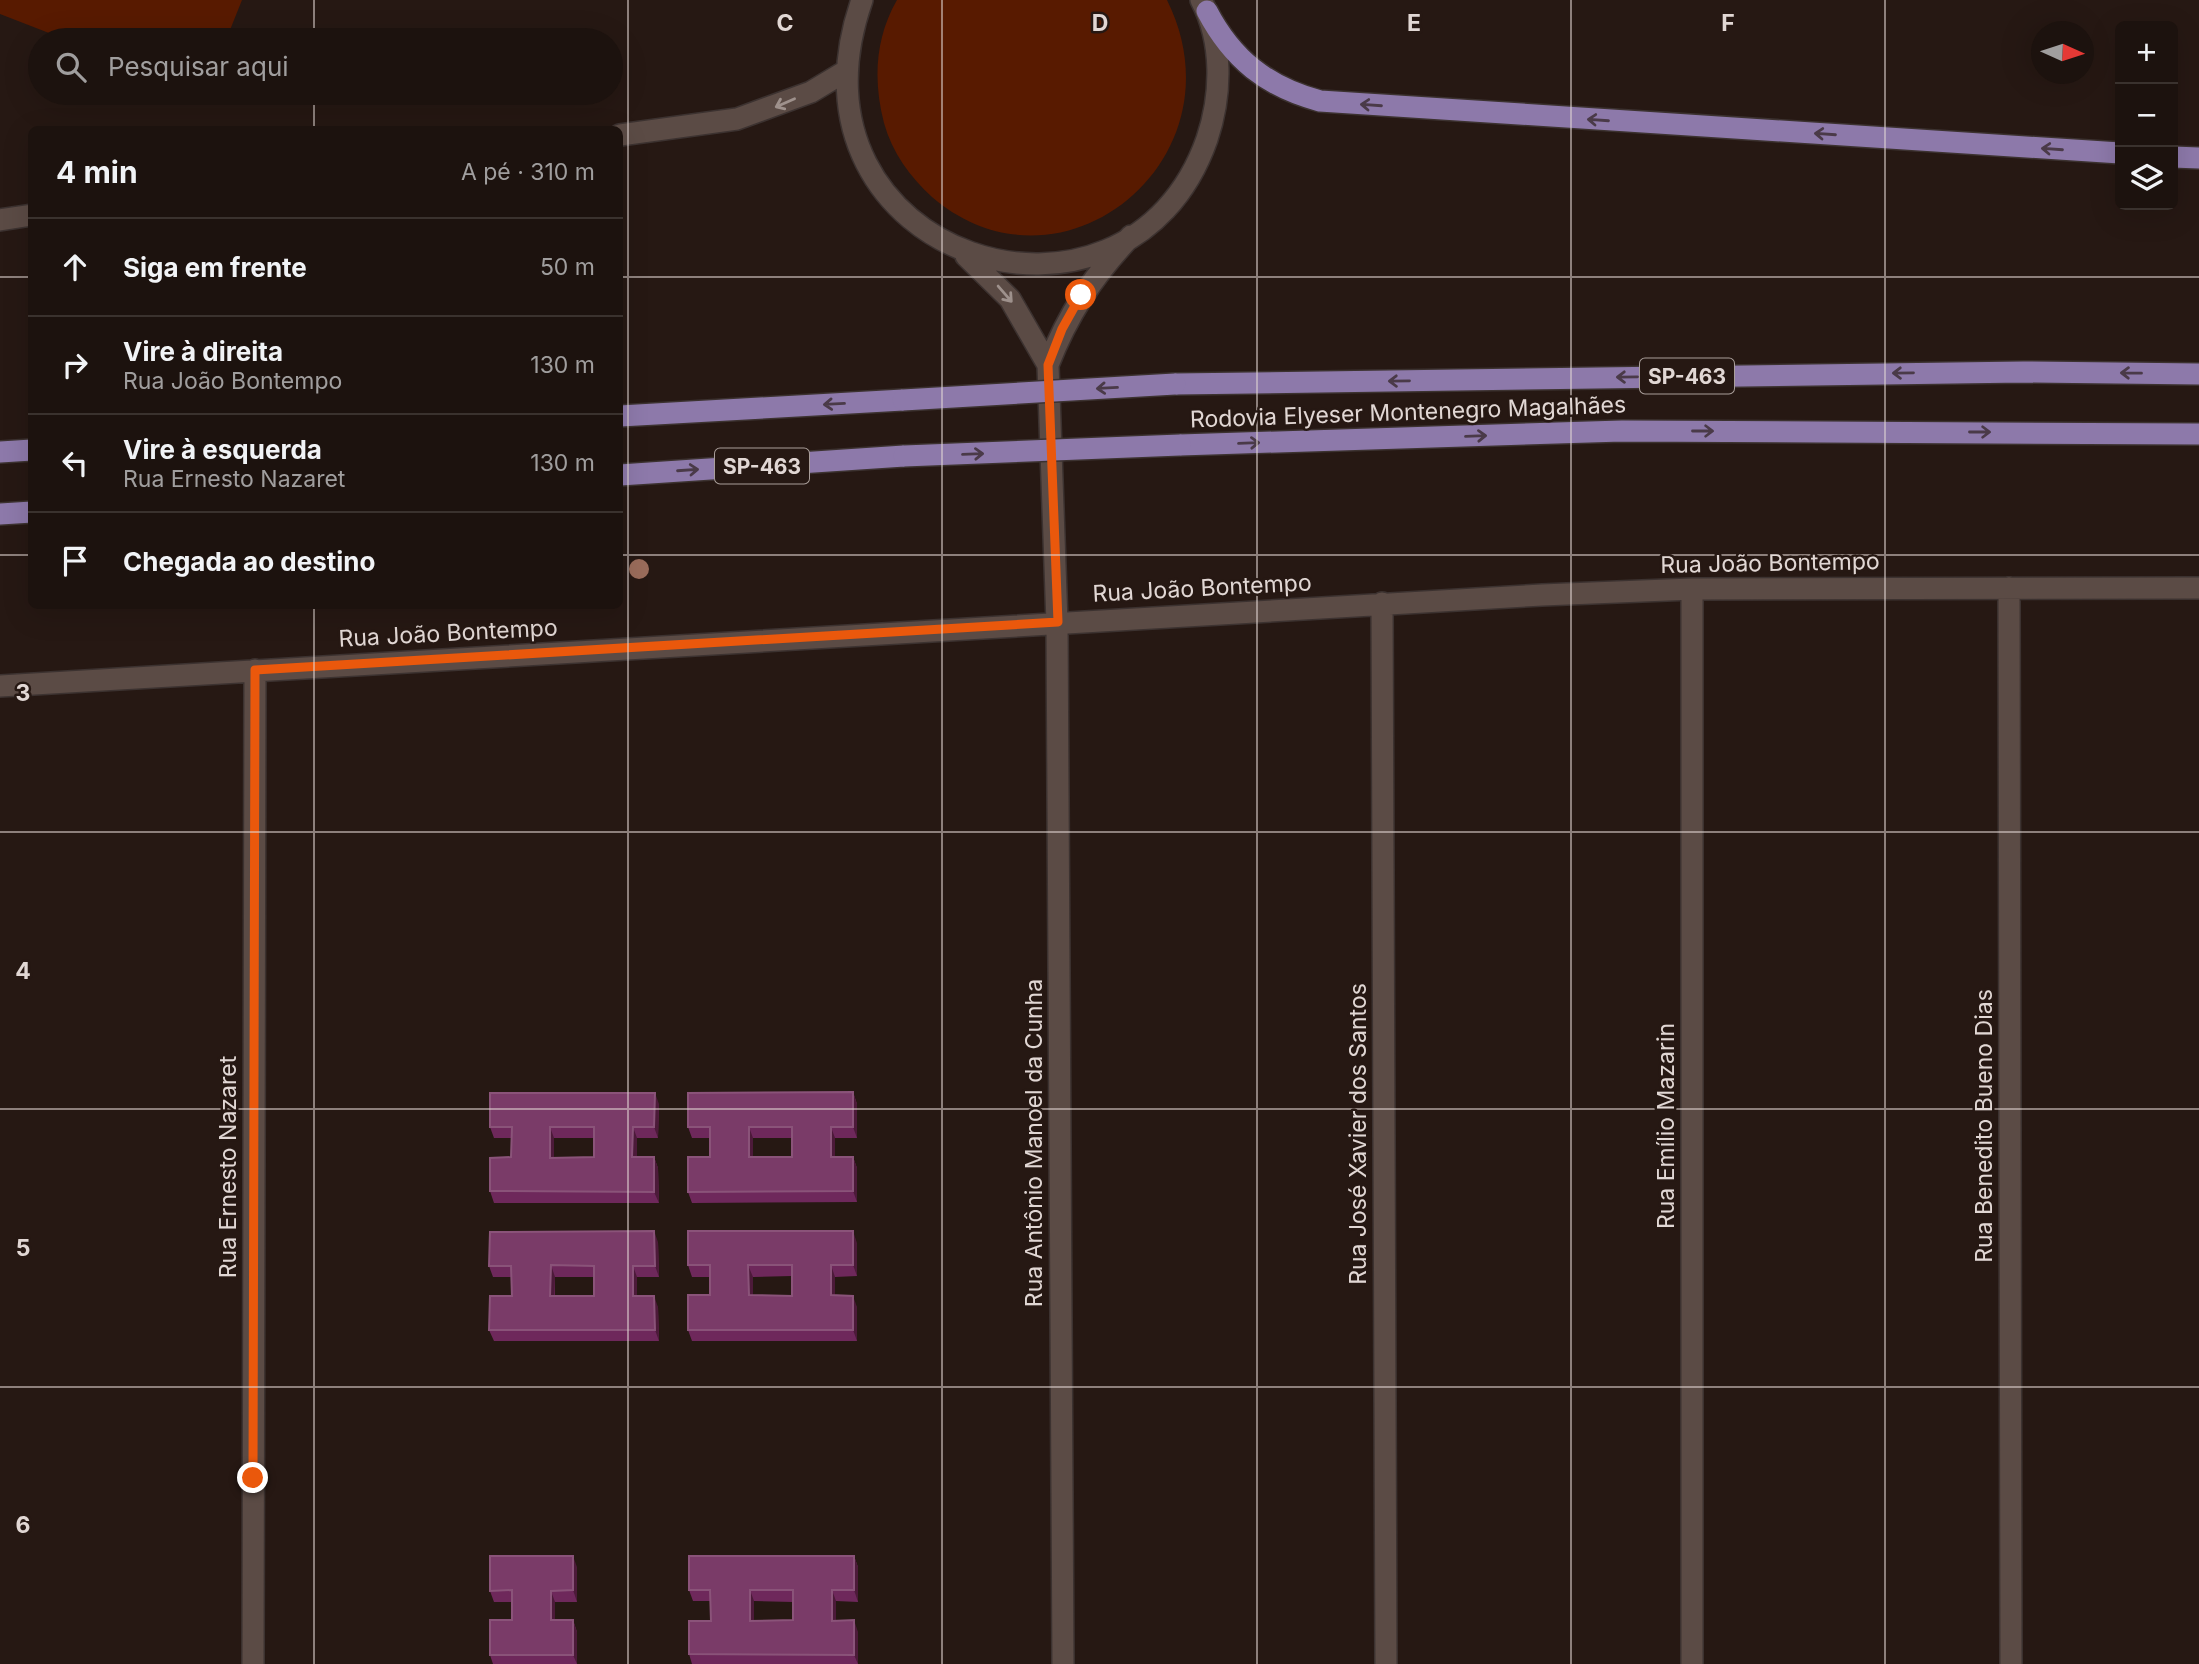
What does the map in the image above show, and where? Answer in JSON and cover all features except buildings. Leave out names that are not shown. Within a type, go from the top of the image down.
[{"type":"main road","points":[[1204,5],[1218,33],[1252,70],[1295,94],[1320,101],[2115,153]]},
{"type":"main road","points":[[2178,157],[2199,158]]},
{"type":"main road","name":"Rodovia Elyeser Montenegro Magalhães","points":[[623,416],[1175,384],[2023,372],[2199,374]]},
{"type":"main road","name":"Rodovia Elyeser Montenegro Magalhães","points":[[623,475],[904,456],[1622,431],[2199,435]]},
{"type":"main road","points":[[0,452],[28,450]]},
{"type":"main road","points":[[0,514],[28,512]]},
{"type":"street","points":[[862,0],[850,35],[846,71],[848,108],[858,144],[874,177],[896,205],[924,230],[955,248],[985,272],[1010,299],[1048,365]]},
{"type":"street","points":[[955,248],[990,260],[1039,264],[1063,262],[1098,252],[1131,236],[1160,214],[1184,186],[1202,154],[1214,119],[1218,83],[1216,46],[1204,5]]},
{"type":"street","points":[[623,135],[737,119],[799,97],[846,71]]},
{"type":"street","points":[[0,220],[28,216]]},
{"type":"street","points":[[1048,365],[1062,329],[1081,295],[1131,236]]},
{"type":"street","name":"Rua Antônio Manoel da Cunha","points":[[1048,365],[1058,622],[1063,1664]]},
{"type":"street","name":"Rua Benedito Bueno Dias","points":[[2009,588],[2011,1664]]},
{"type":"street","name":"Rua João Bontempo","points":[[0,686],[1382,603],[1692,589],[2199,588]]},
{"type":"street","name":"Rua Emílio Mazarin","points":[[1692,589],[1692,1664]]},
{"type":"street","name":"Rua José Xavier dos Santos","points":[[1382,603],[1386,1664]]},
{"type":"street","name":"Rua Ernesto Nazaret","points":[[253,1664],[255,670]]},
{"type":"shaded area","points":[[0,0],[242,0],[231,28],[36,28],[0,14]]},
{"type":"shaded area","points":[[897,0],[1167,0],[1185,59],[1182,113],[1161,161],[1128,200],[1084,225],[1034,235],[982,227],[932,197],[916,181],[897,154],[887,134],[880,107],[877,76],[880,45]]},
{"type":"route","points":[[253,1478],[255,670],[1058,622],[1048,365],[1062,329],[1081,295]]}]
